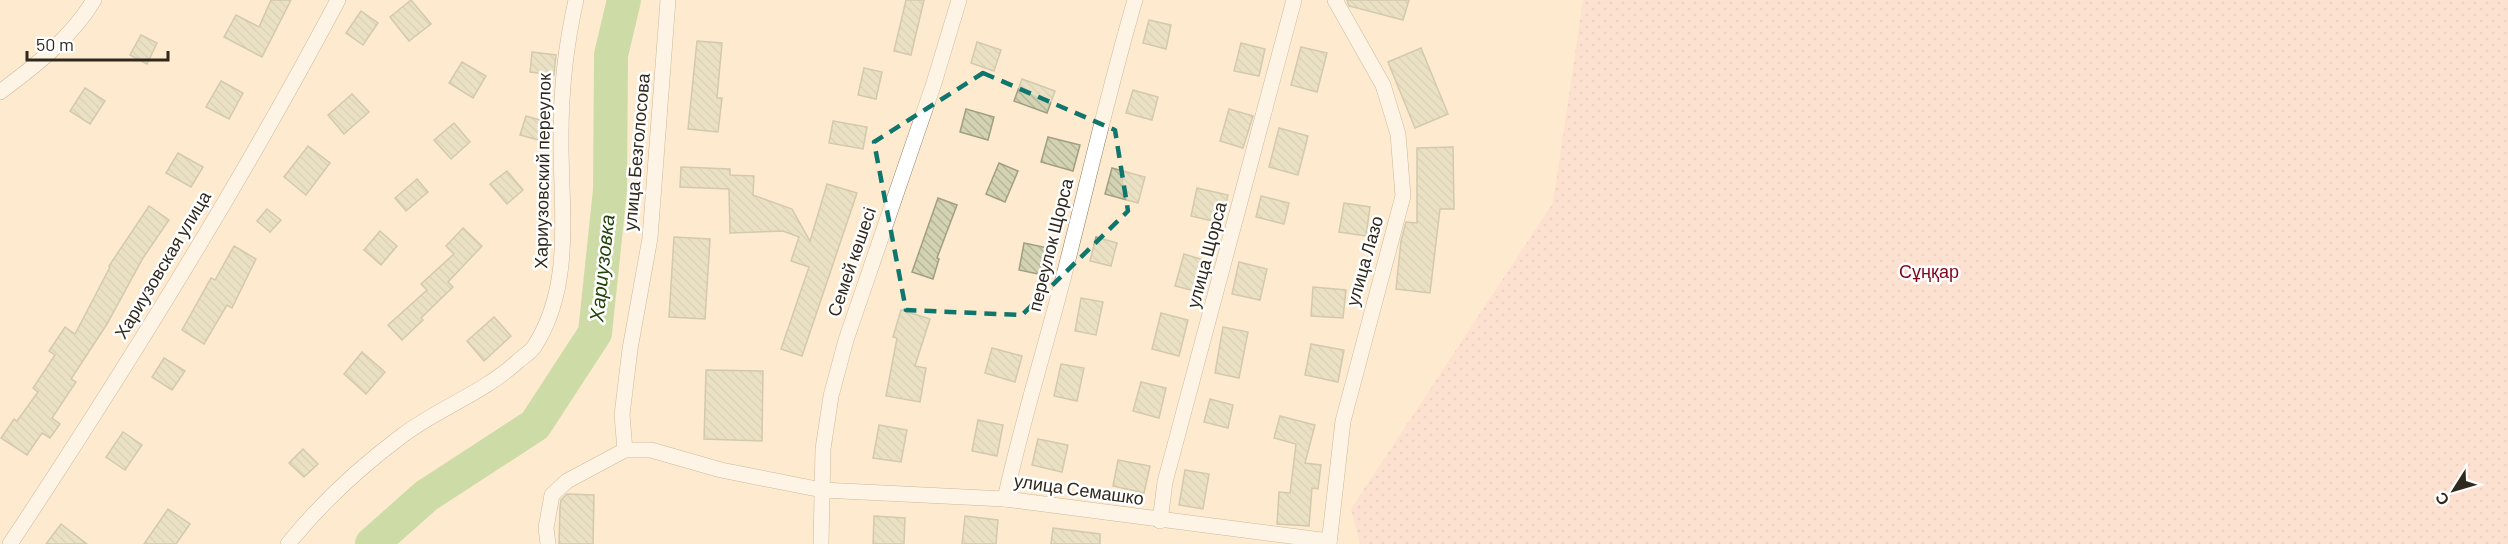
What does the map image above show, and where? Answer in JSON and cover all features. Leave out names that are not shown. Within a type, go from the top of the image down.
[{"type":"street","points":[[0,92],[22,76],[82,20],[94,0]]},
{"type":"street","name":"Хариузовская улица","points":[[10,544],[163,305],[311,52],[338,0]]},
{"type":"street","name":"Хариузовский переулок","points":[[288,544],[316,510],[404,434],[500,377],[533,348],[548,317],[561,274],[563,195],[561,134],[566,41],[576,0]]},
{"type":"street","name":"улица Безголосова","points":[[625,450],[622,415],[630,349],[650,238],[668,0]]},
{"type":"street","name":"Семей көшесі","points":[[821,544],[823,449],[831,396],[846,340],[934,82],[959,0]]},
{"type":"street","name":"переулок Щорса","points":[[1005,500],[1019,435],[1048,335],[1114,70],[1135,0]]},
{"type":"street","name":"улица Щорса","points":[[1160,521],[1165,483],[1294,0]]},
{"type":"street","name":"улица Лазо","points":[[1329,543],[1343,421],[1403,196],[1398,134],[1383,85],[1335,0]]},
{"type":"street","points":[[548,544],[546,528],[552,495],[567,481],[625,450],[651,450],[721,470],[822,490]]},
{"type":"street","name":"улица Семашко","points":[[822,490],[1005,500],[1329,543]]},
{"type":"highlighted area","points":[[983,73],[1115,130],[1128,211],[1022,315],[906,310],[874,142]]},
{"type":"green space","name":"Сұңқар","points":[[1583,0],[2508,0],[2508,544],[1360,544],[1351,509],[1553,203]]},
{"type":"building","points":[[271,0],[291,0],[262,57],[224,37],[236,15],[259,27]]},
{"type":"building","points":[[411,0],[431,24],[409,41],[390,17]]},
{"type":"building","points":[[906,0],[924,0],[911,55],[894,51]]},
{"type":"building","points":[[1347,0],[1409,0],[1403,20],[1349,6]]},
{"type":"building","points":[[361,11],[378,23],[363,45],[346,33]]},
{"type":"building","points":[[1149,20],[1171,25],[1166,49],[1143,43]]},
{"type":"building","points":[[141,35],[157,43],[147,64],[130,55]]},
{"type":"building","points":[[697,41],[722,43],[717,98],[722,98],[718,132],[688,129]]},
{"type":"building","points":[[977,42],[1001,50],[994,71],[971,63]]},
{"type":"building","points":[[1241,43],[1265,49],[1259,76],[1234,71]]},
{"type":"building","points":[[1301,47],[1327,53],[1317,92],[1291,85]]},
{"type":"building","points":[[1421,48],[1448,114],[1415,128],[1388,62]]},
{"type":"building","points":[[532,52],[556,55],[554,75],[530,72]]},
{"type":"building","points":[[462,62],[486,76],[473,98],[449,83]]},
{"type":"building","points":[[864,68],[882,72],[876,99],[858,95]]},
{"type":"building","points":[[1022,79],[1055,91],[1047,113],[1014,101]]},
{"type":"building","points":[[221,81],[243,93],[229,119],[206,107]]},
{"type":"building","points":[[85,88],[105,101],[90,124],[70,111]]},
{"type":"building","points":[[1133,90],[1158,97],[1152,120],[1126,113]]},
{"type":"building","points":[[352,94],[369,112],[344,134],[328,115]]},
{"type":"building","points":[[966,109],[994,117],[988,140],[960,132]]},
{"type":"building","points":[[1229,109],[1253,116],[1243,148],[1220,141]]},
{"type":"building","points":[[526,116],[547,122],[542,141],[520,135]]},
{"type":"building","points":[[833,121],[867,127],[863,149],[829,143]]},
{"type":"building","points":[[454,123],[470,142],[451,159],[434,140]]},
{"type":"building","points":[[1279,128],[1308,136],[1298,175],[1269,167]]},
{"type":"building","points":[[1048,137],[1080,145],[1073,171],[1041,162]]},
{"type":"building","points":[[308,146],[330,163],[306,195],[284,177]]},
{"type":"building","points":[[1453,147],[1454,209],[1440,209],[1430,293],[1396,289],[1401,241],[1406,222],[1417,223],[1417,148]]},
{"type":"building","points":[[178,153],[203,167],[191,187],[166,173]]},
{"type":"building","points":[[999,163],[1018,171],[1005,202],[986,194]]},
{"type":"building","points":[[681,167],[730,169],[730,175],[754,176],[753,195],[792,209],[810,241],[827,184],[857,193],[802,356],[781,349],[809,267],[791,261],[799,237],[783,231],[730,233],[729,189],[680,187]]},
{"type":"building","points":[[1112,168],[1145,177],[1138,203],[1105,194]]},
{"type":"building","points":[[507,171],[523,190],[507,204],[490,184]]},
{"type":"building","points":[[417,179],[428,192],[406,211],[395,198]]},
{"type":"building","points":[[1197,188],[1228,195],[1221,223],[1191,216]]},
{"type":"building","points":[[1261,196],[1289,203],[1284,224],[1256,217]]},
{"type":"building","points":[[938,198],[957,205],[937,258],[939,259],[933,279],[912,272]]},
{"type":"building","points":[[1344,203],[1370,207],[1366,236],[1339,232]]},
{"type":"building","points":[[149,206],[169,220],[143,258],[107,324],[71,379],[76,382],[52,418],[60,424],[50,438],[42,433],[27,455],[1,438],[14,419],[17,421],[38,392],[33,388],[55,355],[49,351],[65,327],[75,334],[109,266]]},
{"type":"building","points":[[267,209],[281,220],[270,232],[257,221]]},
{"type":"building","points":[[463,228],[482,246],[448,282],[453,287],[402,340],[388,325],[427,290],[421,284],[454,254],[446,246]]},
{"type":"building","points":[[380,231],[397,246],[381,265],[364,250]]},
{"type":"building","points":[[674,237],[710,239],[705,319],[669,317]]},
{"type":"building","points":[[1096,237],[1117,243],[1111,266],[1090,261]]},
{"type":"building","points":[[1024,243],[1053,249],[1048,276],[1019,270]]},
{"type":"building","points":[[234,246],[256,259],[232,308],[227,305],[204,344],[182,330],[211,278],[215,280]]},
{"type":"building","points":[[1184,254],[1207,261],[1199,292],[1175,286]]},
{"type":"building","points":[[1239,262],[1267,269],[1260,300],[1232,294]]},
{"type":"building","points":[[1313,287],[1346,290],[1343,318],[1311,316]]},
{"type":"building","points":[[1081,298],[1103,302],[1096,335],[1075,331]]},
{"type":"building","points":[[901,310],[930,319],[915,366],[926,368],[920,402],[886,396],[897,338],[893,337]]},
{"type":"building","points":[[1161,313],[1188,320],[1179,356],[1152,349]]},
{"type":"building","points":[[494,317],[511,336],[484,361],[467,341]]},
{"type":"building","points":[[1223,327],[1248,332],[1239,378],[1215,373]]},
{"type":"building","points":[[1311,344],[1344,350],[1338,382],[1305,375]]},
{"type":"building","points":[[992,348],[1022,356],[1015,382],[985,373]]},
{"type":"building","points":[[362,352],[385,372],[366,394],[344,374]]},
{"type":"building","points":[[164,358],[185,371],[172,390],[152,377]]},
{"type":"building","points":[[1061,364],[1084,368],[1077,401],[1054,396]]},
{"type":"building","points":[[706,370],[763,371],[762,441],[704,439]]},
{"type":"building","points":[[1141,382],[1166,388],[1159,418],[1133,411]]},
{"type":"building","points":[[1210,399],[1233,405],[1228,428],[1204,422]]},
{"type":"building","points":[[1280,416],[1315,425],[1305,463],[1321,465],[1318,489],[1312,488],[1309,526],[1277,524],[1279,492],[1290,493],[1296,444],[1274,438]]},
{"type":"building","points":[[978,420],[1003,425],[997,456],[972,451]]},
{"type":"building","points":[[879,425],[907,430],[901,462],[873,458]]},
{"type":"building","points":[[123,432],[142,445],[125,470],[106,457]]},
{"type":"building","points":[[1038,439],[1068,445],[1062,472],[1032,465]]},
{"type":"building","points":[[303,449],[318,464],[304,477],[289,463]]},
{"type":"building","points":[[1118,460],[1150,466],[1144,493],[1113,486]]},
{"type":"building","points":[[1185,470],[1209,474],[1203,509],[1179,505]]},
{"type":"building","points":[[567,494],[594,495],[593,544],[559,544],[561,500]]},
{"type":"building","points":[[168,509],[190,524],[176,544],[144,544]]},
{"type":"building","points":[[874,516],[905,518],[904,544],[873,544]]},
{"type":"building","points":[[965,516],[998,520],[996,544],[962,544]]},
{"type":"building","points":[[61,524],[87,544],[46,544]]},
{"type":"building","points":[[1053,528],[1100,534],[1100,544],[1051,544]]},
{"type":"waterway","name":"Хариузовка","points":[[372,544],[426,496],[535,425],[595,333],[610,190],[611,55],[624,0]]}]
